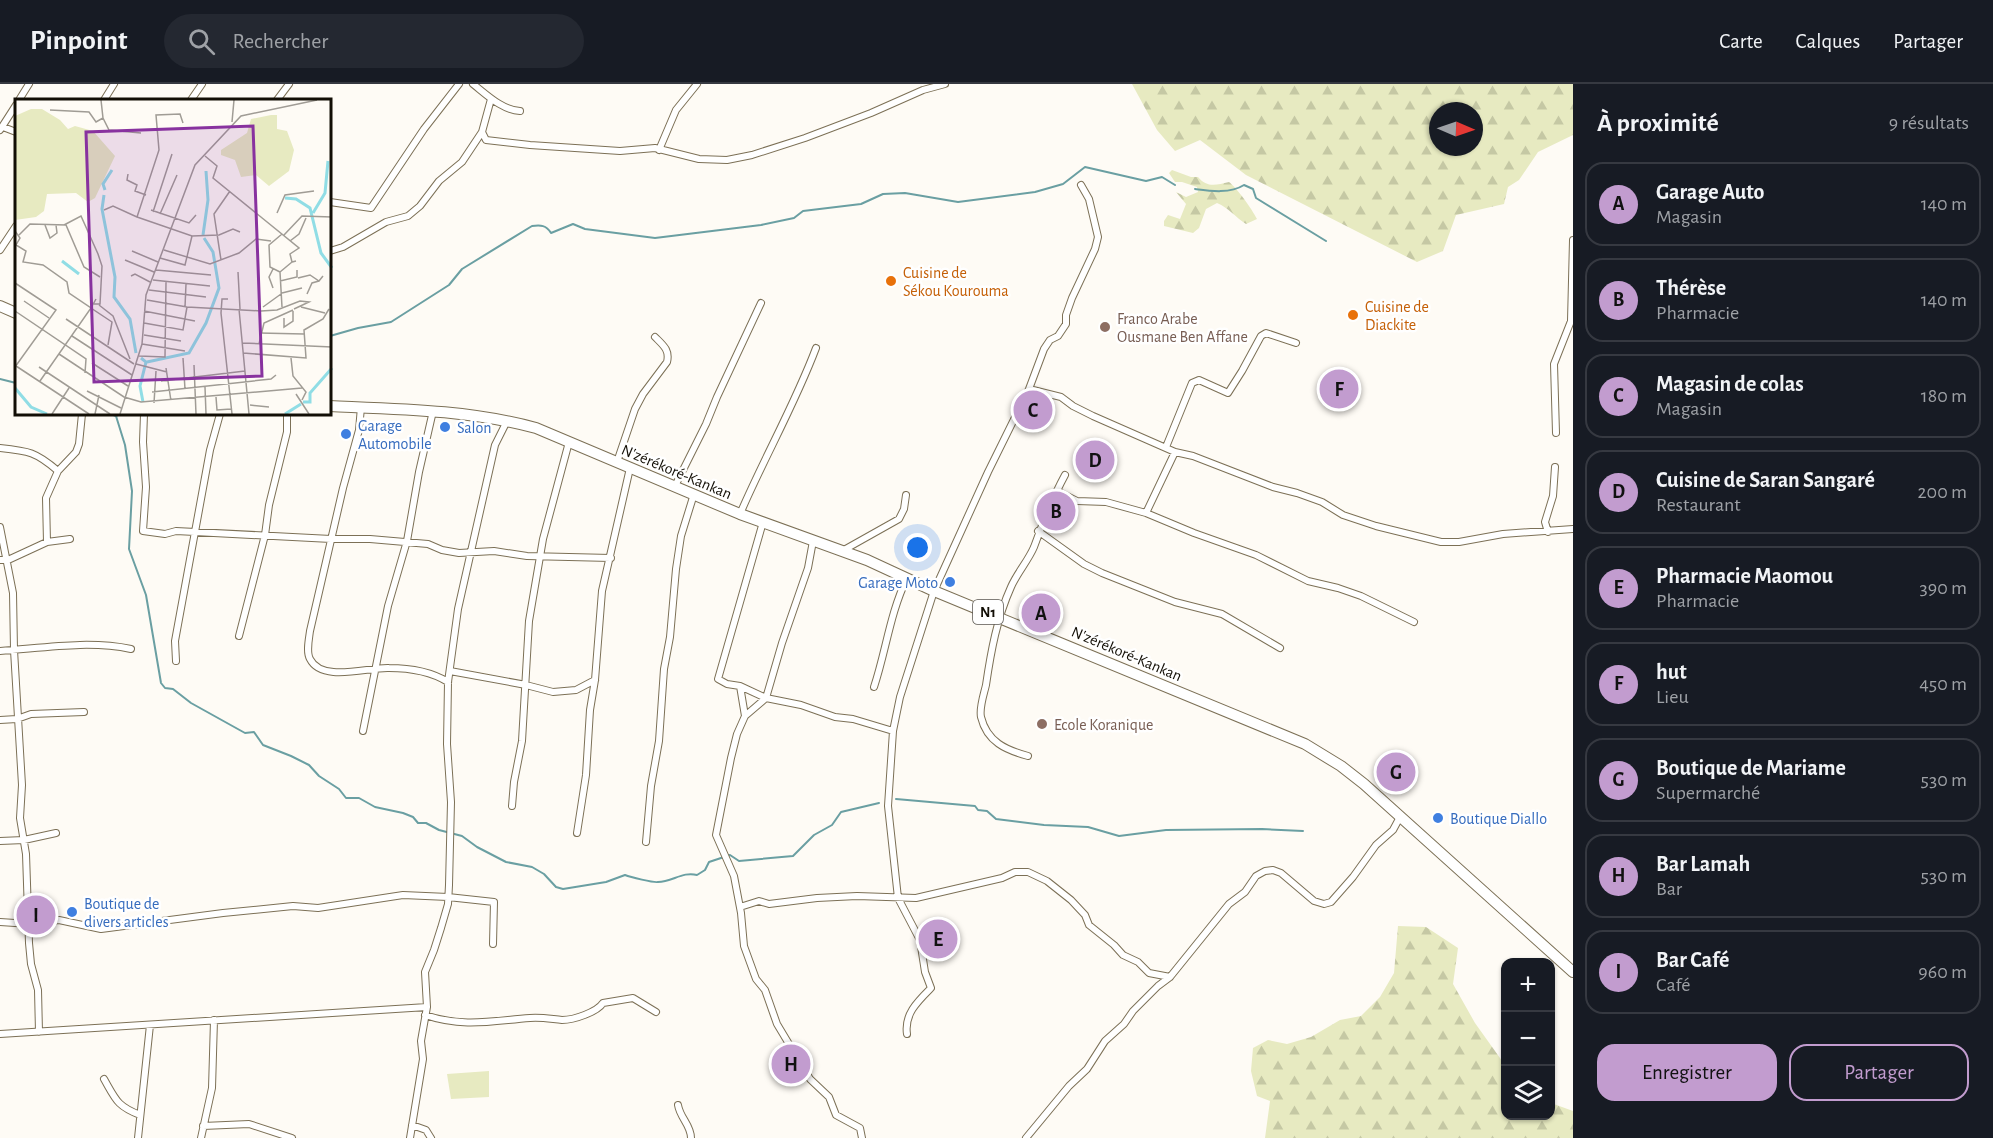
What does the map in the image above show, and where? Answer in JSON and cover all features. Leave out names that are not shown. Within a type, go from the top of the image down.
[{"type":"highway","points":[[0,306],[15,313]]},
{"type":"highway","name":"N'zérékoré-Kankan","points":[[332,406],[433,411],[507,420],[536,428],[740,514],[908,578],[934,591],[1305,744],[1341,766],[1400,816],[1573,972]]},
{"type":"street","points":[[20,99],[29,84]]},
{"type":"street","points":[[105,99],[114,84]]},
{"type":"street","points":[[192,99],[202,84]]},
{"type":"street","points":[[278,99],[289,84]]},
{"type":"street","points":[[332,202],[371,208],[424,129],[459,84]]},
{"type":"street","points":[[473,84],[491,99],[511,111],[520,111]]},
{"type":"street","points":[[659,150],[676,110],[697,84]]},
{"type":"street","points":[[482,132],[486,140],[620,151],[659,150],[699,159],[727,160],[752,155],[805,138],[923,90],[945,84]]},
{"type":"street","points":[[332,250],[343,247],[386,222],[408,216],[420,206],[439,181],[462,162],[482,132],[491,99]]},
{"type":"street","points":[[1,128],[15,107]]},
{"type":"street","points":[[907,1034],[905,1023],[915,1005],[931,988],[925,972],[920,940],[898,898],[888,806],[893,730],[900,697],[934,591],[1029,389],[1044,349],[1050,340],[1058,336],[1066,324],[1066,315],[1072,298],[1095,249],[1098,237],[1089,199],[1081,185]]},
{"type":"street","points":[[0,250],[15,228]]},
{"type":"street","points":[[1556,433],[1554,364],[1570,321],[1573,240]]},
{"type":"street","points":[[675,486],[761,303]]},
{"type":"street","points":[[1166,447],[1192,383],[1199,380],[1228,393],[1261,336],[1266,333],[1296,343]]},
{"type":"street","points":[[617,462],[639,401],[667,363],[669,356],[666,348],[655,337]]},
{"type":"street","points":[[740,514],[816,348]]},
{"type":"street","points":[[1029,389],[1061,397],[1093,416],[1175,452],[1193,456],[1273,487],[1322,502],[1343,514],[1365,522],[1441,542],[1459,542],[1503,534],[1573,529]]},
{"type":"street","points":[[362,407],[359,430],[310,631],[308,655],[311,662],[321,670],[338,673],[391,668],[428,672],[448,682]]},
{"type":"street","points":[[363,731],[388,606],[407,541],[433,411]]},
{"type":"street","points":[[47,542],[46,498],[58,471],[76,452],[82,416]]},
{"type":"street","points":[[144,416],[142,442],[146,486],[143,531],[165,534],[176,531],[196,534],[407,541],[428,544],[441,550],[471,553],[494,551],[540,557],[610,558]]},
{"type":"street","points":[[176,661],[175,641],[210,450],[219,416]]},
{"type":"street","points":[[239,636],[265,535],[269,505],[287,432],[287,416]]},
{"type":"street","points":[[410,1138],[423,1059],[421,1041],[427,1007],[425,972],[434,950],[448,897],[450,802],[447,744],[448,682],[459,609],[495,446],[507,420]]},
{"type":"street","points":[[512,806],[522,741],[529,621],[543,539],[569,442]]},
{"type":"street","points":[[0,448],[24,450],[40,456],[58,471]]},
{"type":"street","points":[[1146,513],[1175,452]]},
{"type":"street","points":[[1548,532],[1545,522],[1553,496],[1555,467]]},
{"type":"street","points":[[577,833],[586,775],[590,710],[603,591],[630,468]]},
{"type":"street","points":[[1028,756],[1007,750],[996,743],[981,715],[999,616],[1012,584],[1033,548],[1038,531],[1065,475]]},
{"type":"street","points":[[1057,491],[1077,501],[1106,502],[1146,513],[1256,555],[1308,581],[1361,596],[1414,622]]},
{"type":"street","points":[[646,842],[651,786],[659,741],[664,669],[670,637],[676,569],[681,537],[694,494]]},
{"type":"street","points":[[842,551],[899,519],[904,509],[906,495]]},
{"type":"street","points":[[763,522],[718,679],[766,698],[893,730]]},
{"type":"street","points":[[0,527],[13,593],[17,719],[22,785],[20,818],[24,840],[31,964],[38,990],[39,1032]]},
{"type":"street","points":[[1038,531],[1075,558],[1102,573],[1175,602],[1222,614],[1280,648]]},
{"type":"street","points":[[0,560],[8,561],[47,542],[70,539]]},
{"type":"street","points":[[745,716],[766,698],[808,568],[813,541]]},
{"type":"street","points":[[874,687],[882,665],[888,630],[899,594],[908,578]]},
{"type":"street","points":[[0,651],[77,646],[116,646],[131,649]]},
{"type":"street","points":[[450,671],[553,692],[576,690],[595,680]]},
{"type":"street","points":[[740,686],[745,716],[730,758],[716,835],[734,876],[744,946],[756,979],[765,990],[777,1024],[810,1079],[829,1097],[836,1115],[860,1128],[862,1138]]},
{"type":"street","points":[[0,720],[17,719],[31,714],[84,712]]},
{"type":"street","points":[[1026,1138],[1069,1086],[1087,1069],[1105,1041],[1124,1024],[1133,1011],[1158,986],[1170,977],[1229,904],[1245,892],[1256,876],[1273,870],[1281,873],[1314,901],[1324,904],[1331,902],[1376,845],[1394,830],[1400,816]]},
{"type":"street","points":[[0,841],[24,840],[56,833]]},
{"type":"street","points":[[740,907],[759,902],[769,904],[817,898],[882,896],[916,898],[1002,878],[1015,872],[1028,872],[1047,881],[1071,900],[1085,915],[1089,925],[1123,955],[1138,962],[1149,973],[1170,977]]},
{"type":"street","points":[[0,922],[30,924],[59,920],[101,929],[183,917],[293,906],[329,906],[403,895],[448,897],[494,902],[494,944]]},
{"type":"street","points":[[425,1016],[441,1021],[471,1024],[533,1017],[565,1020],[599,1009],[603,1003],[633,998],[656,1012]]},
{"type":"street","points":[[0,1034],[427,1007]]},
{"type":"street","points":[[201,1138],[212,1088],[214,1020]]},
{"type":"street","points":[[138,1138],[150,1025]]},
{"type":"street","points":[[104,1079],[117,1102],[125,1109],[140,1115]]},
{"type":"street","points":[[678,1105],[679,1113],[687,1123],[691,1138]]},
{"type":"street","points":[[203,1126],[249,1124],[292,1138]]},
{"type":"street","points":[[412,1125],[426,1130],[431,1138]]},
{"type":"street","points":[[271,1130],[271,1138]]},
{"type":"green space","points":[[1132,84],[1573,84],[1573,135],[1538,152],[1519,180],[1508,187],[1504,204],[1456,215],[1443,251],[1417,262],[1246,175],[1200,140],[1175,151],[1157,130]]},
{"type":"green space","points":[[1172,170],[1191,177],[1198,177],[1208,184],[1229,182],[1257,219],[1246,224],[1217,203],[1206,209],[1199,228],[1193,233],[1164,226],[1168,215],[1180,219],[1186,204],[1176,192],[1186,197],[1198,192],[1197,187],[1175,182],[1169,173]]},
{"type":"green space","points":[[1398,926],[1426,927],[1458,948],[1453,984],[1475,1023],[1501,1059],[1501,1120],[1555,1120],[1555,1104],[1573,1111],[1573,1138],[1265,1138],[1270,1101],[1257,1096],[1251,1071],[1253,1048],[1268,1040],[1287,1044],[1311,1037],[1340,1020],[1361,1016],[1380,997],[1394,973]]},
{"type":"green space","points":[[489,1071],[489,1097],[451,1099],[447,1074]]},
{"type":"waterway","points":[[332,335],[391,322],[449,285],[462,269],[532,226],[543,226],[551,233],[573,224],[585,229],[655,238],[761,225],[794,218],[803,211],[861,204],[883,194],[905,193],[958,202],[1035,192],[1063,184],[1085,167],[1146,181],[1162,177],[1175,185]]},
{"type":"waterway","points":[[1195,189],[1226,191],[1244,185],[1253,189],[1256,198],[1326,241]]},
{"type":"waterway","points":[[0,379],[15,383]]},
{"type":"waterway","points":[[116,416],[125,445],[132,491],[129,549],[146,595],[161,683],[165,688],[173,689],[191,703],[245,733],[254,732],[263,745],[309,765],[319,776],[339,789],[346,798],[359,798],[375,807],[413,817],[418,823],[426,823],[439,830],[462,836],[477,847],[506,862],[532,867],[544,874],[556,887],[563,889],[606,882],[625,875],[642,880],[663,882],[687,874],[697,875],[705,870],[709,862],[730,855],[739,861],[793,856],[814,835],[832,825],[841,812],[879,803]]},
{"type":"waterway","points":[[896,799],[975,806],[978,810],[987,811],[996,819],[1044,825],[1088,827],[1119,836],[1166,830],[1303,831]]},
{"type":"place","name":"Cuisine de Sékou Kourouma","points":[[891,281]]},
{"type":"place","name":"Cuisine de Diackite","points":[[1353,315]]},
{"type":"place","name":"Franco Arabe Ousmane Ben Affane","points":[[1105,327]]},
{"type":"place","name":"hut","points":[[1339,389]]},
{"type":"place","name":"Magasin de colas","points":[[1033,410]]},
{"type":"place","name":"Salon","points":[[445,427]]},
{"type":"place","name":"Garage Automobile","points":[[346,434]]},
{"type":"place","name":"Cuisine de Saran Sangaré","points":[[1095,460]]},
{"type":"place","name":"Thérèse","points":[[1056,511]]},
{"type":"place","name":"Garage Moto","points":[[950,582]]},
{"type":"place","name":"Garage Auto","points":[[1041,613]]},
{"type":"place","name":"Ecole Koranique","points":[[1042,724]]},
{"type":"place","name":"Boutique de Mariame","points":[[1396,772]]},
{"type":"place","name":"Boutique Diallo","points":[[1438,818]]},
{"type":"place","name":"Boutique de divers articles","points":[[72,912]]},
{"type":"place","name":"Bar Café","points":[[36,915]]},
{"type":"place","name":"Pharmacie Maomou","points":[[938,939]]},
{"type":"place","name":"Bar Lamah","points":[[791,1064]]}]
